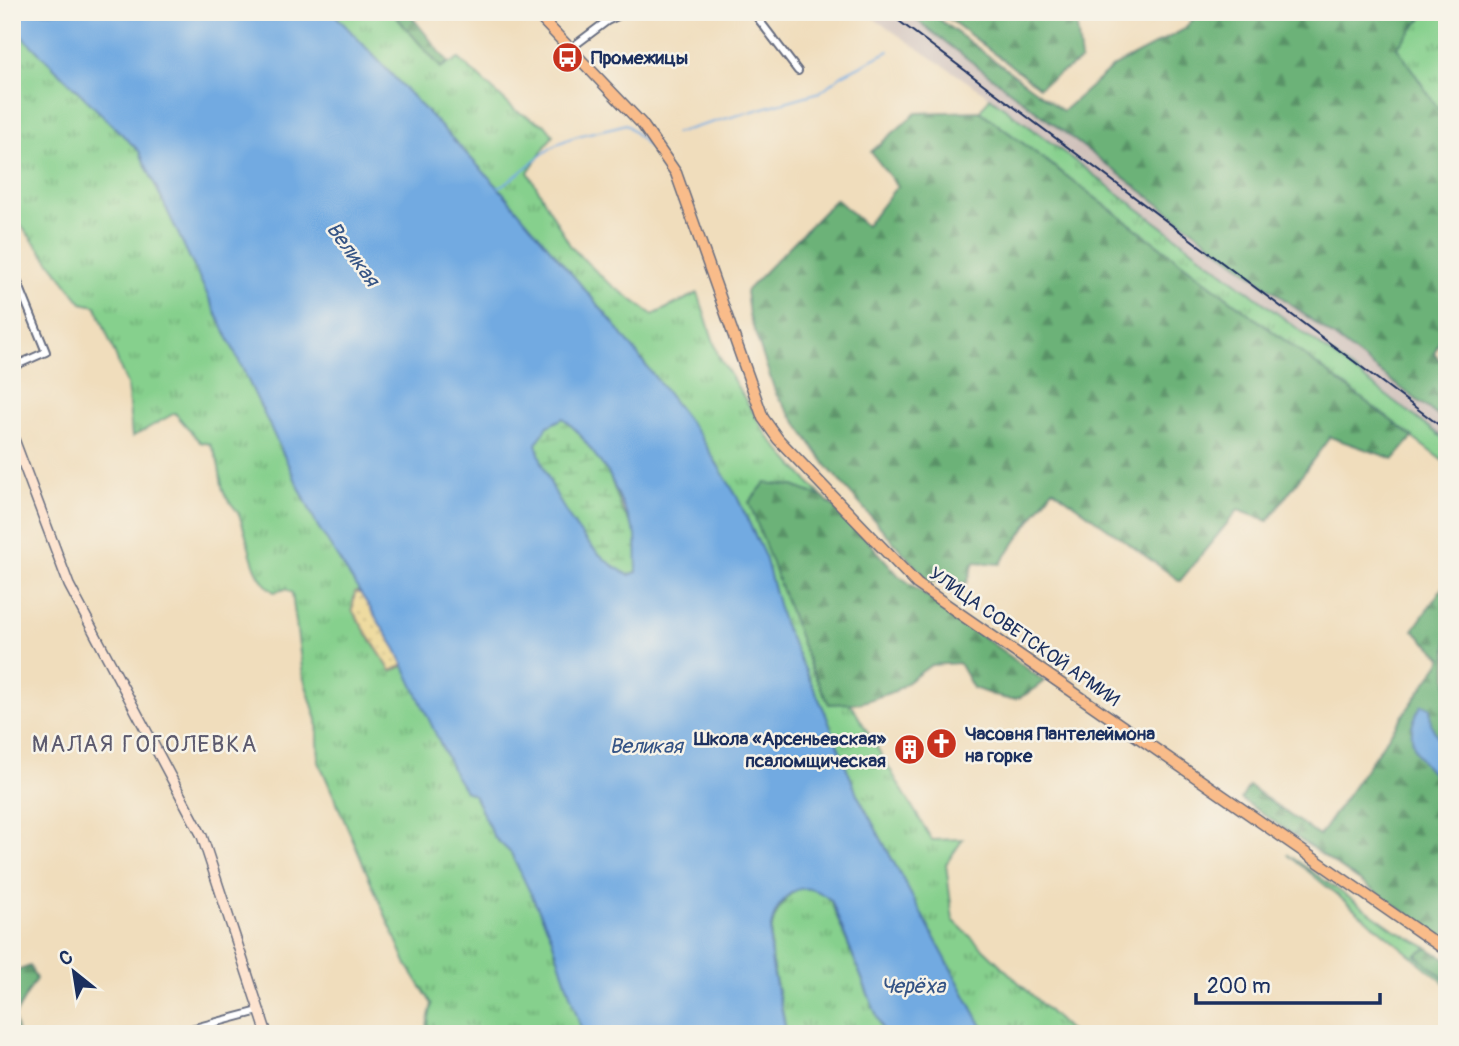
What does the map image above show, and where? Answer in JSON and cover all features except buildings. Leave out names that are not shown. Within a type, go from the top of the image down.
[{"type":"main road","name":"УЛИЦА СОВЕТСКОЙ АРМИИ","points":[[534,12],[642,124],[676,173],[763,418],[778,439],[917,584],[1447,951]]},
{"type":"street","points":[[571,48],[607,20],[626,12]]},
{"type":"street","points":[[753,12],[798,71]]},
{"type":"street","points":[[12,268],[46,352],[12,367]]},
{"type":"street","points":[[12,434],[69,585],[202,836],[267,1034]]},
{"type":"street","points":[[172,1034],[259,1011]]},
{"type":"shaded area","points":[[864,12],[906,12],[1447,423],[1447,441],[990,97]]},
{"type":"green space","points":[[332,12],[392,12],[441,67],[459,59],[516,111],[545,125],[553,135],[528,172],[571,247],[605,280],[653,315],[698,293],[718,355],[769,438],[822,497],[793,486],[789,603],[811,668],[829,703],[849,703],[854,709],[932,840],[963,839],[946,864],[953,920],[1073,1034],[986,1034],[857,794],[824,710],[783,623],[765,557],[737,497],[700,436],[614,324],[498,187]]},
{"type":"green space","points":[[392,12],[408,12],[448,62],[441,68]]},
{"type":"green space","points":[[906,12],[929,12],[1063,111],[1114,66],[1183,30],[1200,12],[1427,12],[1397,47],[1447,122],[1447,323],[1434,354],[1447,367],[1447,423]]},
{"type":"green space","points":[[940,12],[1075,12],[1081,60],[1039,87]]},
{"type":"green space","points":[[1427,12],[1447,12],[1447,122],[1396,47]]},
{"type":"green space","points":[[12,31],[22,36],[139,151],[317,525],[360,590],[355,593],[352,610],[391,671],[405,665],[446,752],[474,795],[494,837],[511,853],[550,933],[583,1034],[425,1034],[432,1004],[407,965],[319,762],[317,720],[303,676],[292,593],[286,589],[274,592],[259,576],[238,513],[224,493],[217,460],[210,444],[200,442],[175,413],[132,437],[127,385],[96,306],[82,303],[12,214]]},
{"type":"green space","points":[[990,97],[1447,441],[1447,464],[980,111]]},
{"type":"green space","points":[[980,111],[1413,437],[1394,459],[1330,437],[1268,521],[1238,510],[1180,581],[1053,489],[1000,564],[974,562],[967,583],[928,581],[829,469],[776,394],[749,315],[746,291],[836,199],[866,226],[897,186],[871,152],[916,113]]},
{"type":"green space","points":[[441,292],[578,432],[609,474],[622,510],[637,534],[642,582],[586,554]]},
{"type":"green space","points":[[765,483],[793,486],[822,497],[848,518],[898,575],[1044,681],[1025,695],[1010,699],[973,688],[959,663],[931,665],[895,691],[860,703],[829,704],[811,668],[749,502]]},
{"type":"green space","points":[[1447,581],[1447,941],[1241,799],[1249,786],[1319,836],[1443,658],[1413,630]]},
{"type":"green space","points":[[1287,854],[1395,930],[1428,948],[1416,955],[1447,981],[1447,985]]},
{"type":"green space","points":[[798,888],[817,889],[830,900],[884,1034],[786,1034],[771,957],[771,938],[774,920],[783,903]]},
{"type":"green space","points":[[1428,948],[1447,960],[1447,981],[1416,955]]},
{"type":"green space","points":[[30,966],[36,979],[14,1017],[18,1034],[12,1034],[12,973]]},
{"type":"sand","points":[[355,592],[367,595],[406,664],[391,671],[352,610]]},
{"type":"water","points":[[12,12],[332,12],[339,19],[498,187],[614,324],[700,436],[737,497],[765,557],[783,623],[824,710],[857,794],[986,1034],[884,1034],[831,900],[807,888],[791,893],[779,906],[772,922],[771,960],[786,1034],[583,1034],[550,933],[511,853],[494,837],[474,795],[465,791],[455,775],[396,649],[317,525],[139,151],[22,36],[12,31]],"holes":[[[563,418],[578,432],[609,474],[636,535],[637,572],[629,575],[597,552],[570,519],[550,481],[536,444],[548,426]]]},
{"type":"water","points":[[1422,705],[1430,708],[1431,725],[1439,739],[1447,742],[1447,771],[1443,783],[1426,766],[1414,747],[1412,727]]},
{"type":"waterway","points":[[675,133],[820,92],[842,75],[889,51]]},
{"type":"waterway","points":[[499,187],[548,150],[582,135],[626,124],[648,146]]},
{"type":"railway","points":[[887,12],[1447,431]]},
{"type":"place","name":"Промежицы","points":[[568,57]]},
{"type":"place","name":"Часовня Пантелеймона на горке","points":[[942,744]]},
{"type":"place","name":"Школа «Арсеньевская» псаломщическая","points":[[909,749]]},
{"type":"district","name":"МАЛАЯ ГОГОЛЕВКА","points":[[145,744]]},
{"type":"water label","name":"Великая","points":[[353,254]]},
{"type":"water label","name":"Великая","points":[[646,746]]},
{"type":"water label","name":"Черёха","points":[[913,986]]}]
